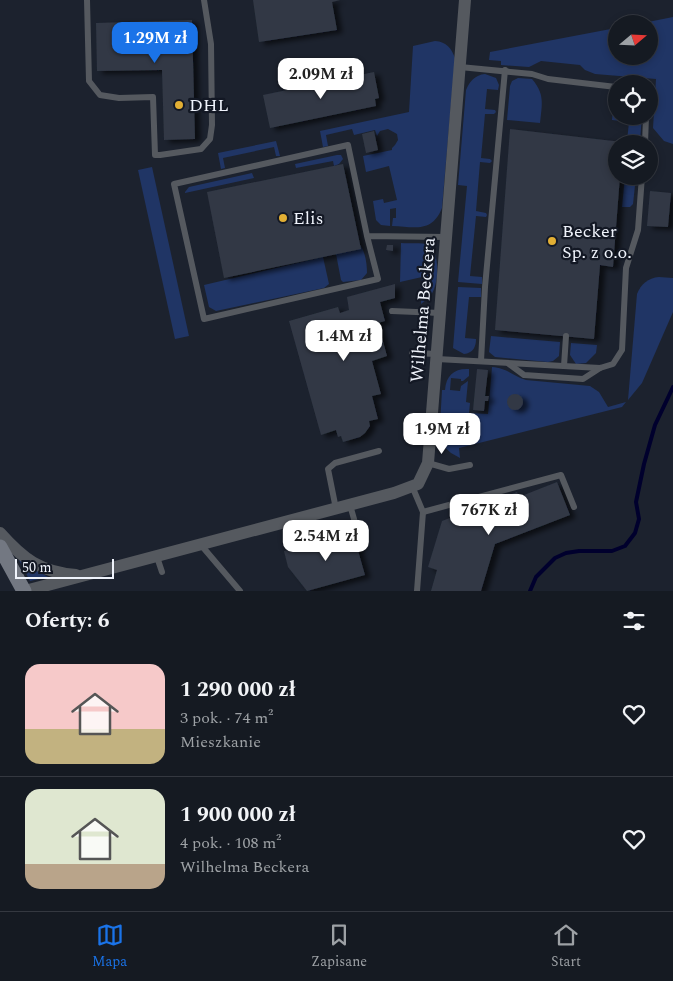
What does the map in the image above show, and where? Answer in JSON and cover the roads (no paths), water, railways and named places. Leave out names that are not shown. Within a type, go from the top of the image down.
[{"type":"main road","points":[[0,547],[25,591]]},
{"type":"street","name":"Wilhelma Beckera","points":[[412,486],[418,484],[428,463],[465,0]]},
{"type":"street","points":[[25,591],[201,546],[394,493],[412,486]]},
{"type":"street","points":[[0,533],[14,548],[40,568],[62,574],[83,576]]},
{"type":"street","points":[[67,591],[83,576]]},
{"type":"lane","points":[[87,0],[89,81],[100,95],[119,98],[153,97],[155,155],[160,155],[201,149],[210,139],[212,125],[210,44],[204,0]]},
{"type":"lane","points":[[460,67],[505,70],[608,86]]},
{"type":"lane","points":[[481,361],[505,70]]},
{"type":"lane","points":[[348,145],[367,236],[378,279],[204,319],[174,184],[348,145]]},
{"type":"lane","points":[[508,364],[524,375],[583,379],[600,368],[613,364],[622,350],[626,268],[638,230],[641,185]]},
{"type":"lane","points":[[367,236],[446,237]]},
{"type":"lane","points":[[392,311],[440,313]]},
{"type":"lane","points":[[564,366],[566,336]]},
{"type":"lane","points":[[412,353],[508,364],[600,368]]},
{"type":"lane","points":[[336,509],[328,470],[335,462],[379,451]]},
{"type":"lane","points":[[428,463],[449,470],[470,465]]},
{"type":"lane","points":[[423,512],[561,475],[574,506]]},
{"type":"lane","points":[[412,486],[423,512],[418,591]]},
{"type":"lane","points":[[350,505],[360,540]]},
{"type":"lane","points":[[201,546],[240,591]]},
{"type":"lane","points":[[157,557],[162,572]]},
{"type":"waterway","points":[[530,591],[536,577],[555,558],[566,553],[579,551],[612,551],[625,546],[635,533],[639,519],[636,502],[644,464],[655,425],[673,387]]},
{"type":"place","name":"DHL","points":[[179,105]]},
{"type":"place","name":"Elis","points":[[283,218]]},
{"type":"place","name":"Becker Sp. z o.o.","points":[[552,241]]}]
